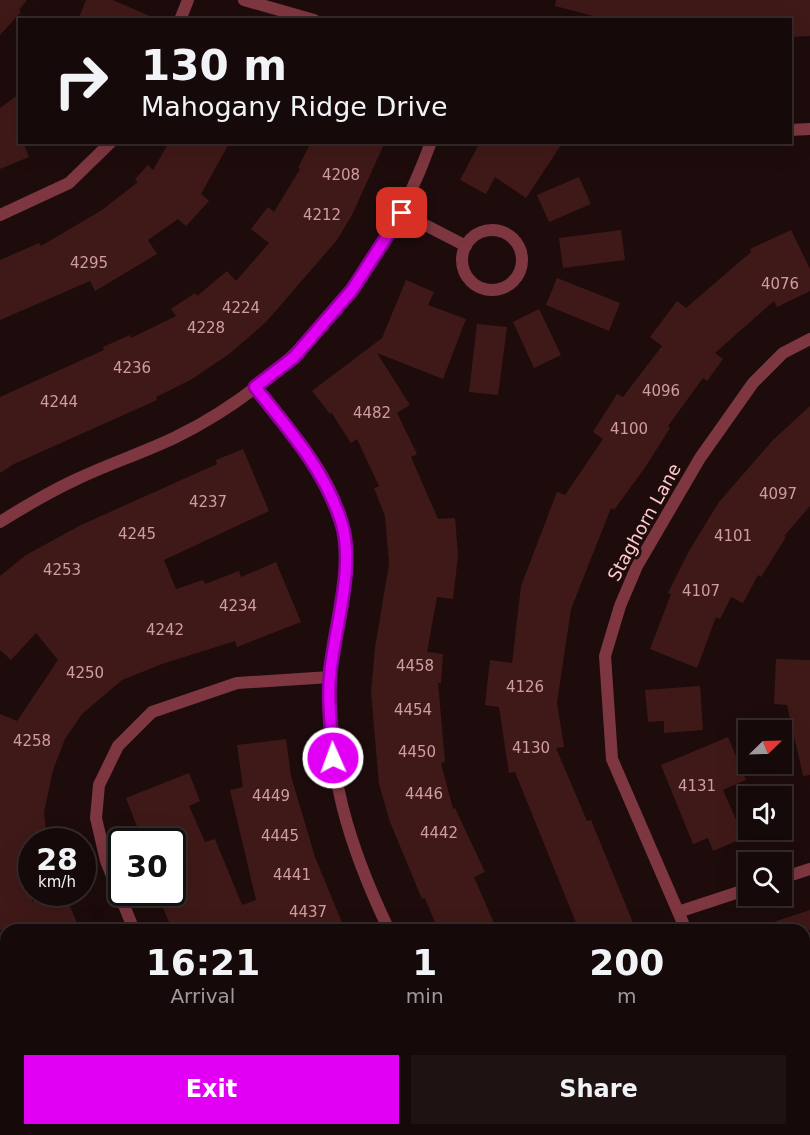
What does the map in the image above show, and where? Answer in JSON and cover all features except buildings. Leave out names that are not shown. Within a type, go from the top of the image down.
[{"type":"street","points":[[181,18],[188,0]]},
{"type":"street","points":[[244,0],[307,18]]},
{"type":"street","points":[[792,130],[810,129]]},
{"type":"street","points":[[0,215],[69,183],[109,144]]},
{"type":"street","points":[[0,522],[34,500],[76,479],[175,438],[222,412],[294,357],[352,290],[402,213],[417,183],[430,144]]},
{"type":"street","points":[[402,213],[466,246]]},
{"type":"street","points":[[489,231],[507,234],[514,240],[522,257],[519,275],[503,289],[483,289],[474,284],[463,266],[466,246],[480,233],[489,231]]},
{"type":"street","name":"Staghorn Lane","points":[[683,924],[612,759],[605,656],[620,606],[637,566],[700,458],[753,383],[783,353],[810,339]]},
{"type":"street","points":[[255,387],[321,471],[342,523],[345,548],[343,590],[330,677],[333,758],[341,808],[362,868],[386,924]]},
{"type":"street","points":[[132,924],[106,861],[96,818],[99,785],[118,746],[152,712],[237,683],[330,677]]},
{"type":"street","points":[[792,875],[810,869]]},
{"type":"street","points":[[678,912],[738,892]]},
{"type":"route","points":[[333,758],[330,677],[343,590],[345,548],[342,523],[321,471],[255,387],[294,357],[352,290],[402,213]]}]
